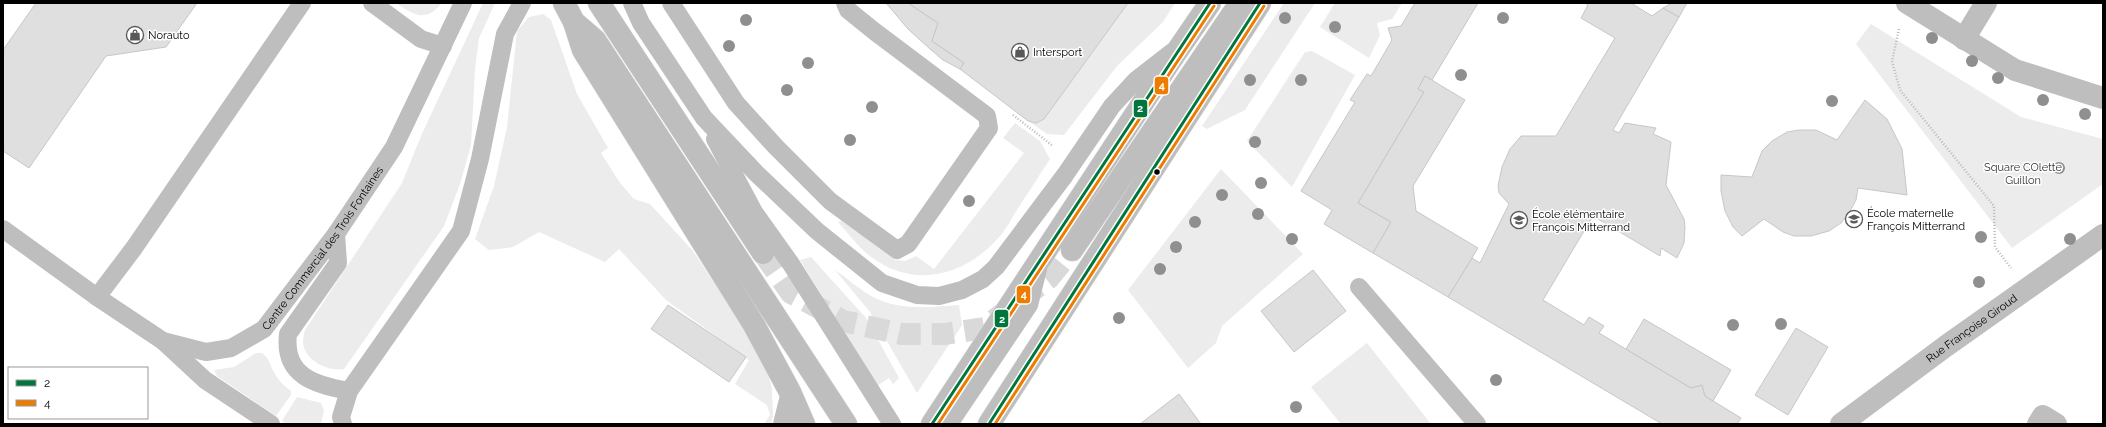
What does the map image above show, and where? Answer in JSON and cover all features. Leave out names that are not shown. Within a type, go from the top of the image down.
[{"type":"main road","points":[[564,3],[574,22],[583,50],[754,325],[790,392],[804,424]]},
{"type":"main road","points":[[599,3],[763,253]]},
{"type":"main road","points":[[932,424],[1210,3]]},
{"type":"main road","points":[[1072,250],[1240,3]]},
{"type":"main road","points":[[989,424],[1260,3]]},
{"type":"main road","points":[[1907,3],[2015,70],[2103,98]]},
{"type":"main road","points":[[1964,39],[1986,3]]},
{"type":"main road","points":[[574,22],[596,40],[846,424]]},
{"type":"main road","name":"Rue Françoise Giroud","points":[[1841,424],[1946,346],[2103,235]]},
{"type":"main road","points":[[2038,424],[2043,416],[2056,424]]},
{"type":"lane","points":[[97,297],[134,248],[302,3]]},
{"type":"lane","points":[[372,3],[421,39],[443,46]]},
{"type":"lane","name":"Centre Commercial des Trois Fontaines","points":[[3,229],[97,297],[163,341],[206,352],[231,348],[264,329],[336,234],[394,147],[463,3]]},
{"type":"lane","points":[[343,424],[341,417],[349,391],[461,231],[480,159],[505,34],[522,3]]},
{"type":"lane","points":[[632,3],[641,23],[704,118],[754,212],[791,264],[892,424]]},
{"type":"lane","points":[[671,3],[736,103],[766,136],[830,201],[897,250],[908,244],[989,128],[987,116],[874,31],[848,10],[845,3]]},
{"type":"lane","points":[[704,118],[789,205],[856,264],[882,283],[917,295],[939,296],[962,290],[983,279],[996,267],[1065,175],[1112,106],[1136,80],[1182,44]]},
{"type":"lane","points":[[336,234],[338,263],[288,334],[286,348],[293,366],[305,378],[333,388],[349,391]]},
{"type":"lane","points":[[949,424],[1029,305],[1041,257]]},
{"type":"lane","points":[[1360,287],[1477,424]]},
{"type":"lane","points":[[163,341],[205,380],[270,424]]},
{"type":"lane","points":[[782,424],[790,392]]},
{"type":"path","points":[[1898,31],[1892,61],[1900,90],[1994,206],[1995,247],[2012,268]]},
{"type":"path","points":[[1019,120],[1043,138]]},
{"type":"green space","points":[[396,3],[442,3],[430,13],[419,15],[408,11]]},
{"type":"green space","points":[[483,3],[495,3],[479,38],[475,70],[471,145],[460,184],[444,226],[344,369],[331,369],[318,364],[312,360],[304,349],[303,340],[305,330],[402,183],[421,136]]},
{"type":"green space","points":[[1128,3],[1175,3],[1163,22],[1117,66],[1064,135],[1047,134],[1030,122],[1036,123],[1044,119]]},
{"type":"green space","points":[[1284,3],[1315,3],[1245,110],[1207,129],[1202,126]]},
{"type":"green space","points":[[1335,3],[1402,3],[1392,19],[1377,23],[1380,35],[1369,58],[1320,27]]},
{"type":"green space","points":[[543,14],[551,20],[577,94],[608,148],[601,153],[620,183],[634,199],[650,204],[693,251],[752,339],[767,368],[772,389],[773,416],[771,424],[764,424],[770,415],[767,405],[735,384],[749,360],[666,300],[619,249],[605,262],[539,232],[513,247],[489,250],[475,239],[494,186],[507,127],[517,31],[529,17]]},
{"type":"green space","name":"Square COlette Guillon","points":[[1871,24],[2021,117],[2103,139],[2103,184],[2012,248],[1856,44]]},
{"type":"green space","points":[[1312,51],[1355,75],[1292,187],[1247,141],[1305,52]]},
{"type":"green space","points":[[1015,123],[1040,141],[1050,159],[1002,233],[986,250],[971,261],[955,269],[938,274],[921,275],[904,273],[887,267],[870,256],[857,244],[838,222],[842,220],[895,260],[905,261],[916,256],[934,269],[1024,153],[1003,138]]},
{"type":"green space","points":[[1221,169],[1303,254],[1222,326],[1216,343],[1188,368],[1128,290]]},
{"type":"green space","points":[[811,257],[866,318],[899,378],[893,384],[889,378],[877,386],[800,260]]},
{"type":"green space","points":[[835,270],[868,294],[883,301],[915,307],[959,305],[962,325],[917,393],[870,312]]},
{"type":"green space","points":[[1367,343],[1431,424],[1341,424],[1311,387]]},
{"type":"green space","points":[[256,353],[262,353],[268,359],[277,378],[291,391],[291,395],[276,416],[217,376],[214,370],[234,367]]},
{"type":"green space","points":[[297,397],[321,403],[324,410],[321,424],[287,424],[282,421]]},
{"type":"building","points":[[36,3],[197,3],[166,47],[106,56],[29,168],[3,151],[3,50]]},
{"type":"building","points":[[886,3],[908,3],[938,23],[932,41],[964,63],[960,69],[943,60],[930,49],[908,29]]},
{"type":"building","name":"Intersport","points":[[908,3],[1128,3],[1044,119],[1036,123],[1028,121],[960,69],[964,63],[932,41],[938,23]]},
{"type":"building","points":[[1415,3],[1478,3],[1432,80],[1425,76],[1418,89],[1424,92],[1358,203],[1391,222],[1373,253],[1324,224],[1332,210],[1301,191],[1355,102],[1350,100],[1367,74],[1371,76],[1392,40],[1388,28],[1401,26]]},
{"type":"building","points":[[1585,3],[1631,3],[1652,16],[1663,8],[1679,17],[1613,130],[1619,133],[1625,123],[1656,128],[1653,134],[1671,142],[1666,185],[1684,219],[1684,243],[1677,258],[1661,248],[1660,256],[1593,216],[1543,300],[1584,325],[1589,317],[1604,326],[1599,333],[1691,388],[1702,385],[1705,396],[1741,418],[1737,424],[1662,424],[1448,297],[1472,258],[1480,263],[1509,204],[1499,193],[1498,186],[1502,167],[1510,149],[1521,136],[1556,136],[1615,38],[1581,18],[1588,5]]},
{"type":"building","points":[[1672,3],[1687,3],[1679,17],[1663,8]]},
{"type":"building","points":[[1425,76],[1465,100],[1413,186],[1416,211],[1478,248],[1448,297],[1373,253],[1391,222],[1358,203],[1424,92],[1418,89]]},
{"type":"building","points":[[1865,100],[1887,119],[1902,149],[1907,195],[1858,188],[1856,200],[1849,213],[1841,223],[1829,231],[1811,236],[1794,236],[1783,232],[1764,219],[1742,236],[1733,227],[1725,211],[1721,191],[1721,175],[1752,177],[1762,151],[1772,141],[1787,132],[1816,130],[1837,140]]},
{"type":"building","points":[[1313,270],[1346,311],[1294,352],[1261,311]]},
{"type":"building","points":[[668,305],[746,357],[729,382],[651,329]]},
{"type":"building","points":[[1644,319],[1731,370],[1713,401],[1705,396],[1702,385],[1691,388],[1626,349]]},
{"type":"building","points":[[1796,328],[1828,347],[1788,415],[1755,395]]},
{"type":"building","points":[[1179,394],[1201,424],[1140,424]]},
{"type":"tunnel","points":[[763,253],[791,293],[843,321],[902,334],[945,334],[984,328],[1049,278],[1072,250]]},
{"type":"transit line","name":"2","points":[[932,424],[1210,3]]},
{"type":"transit line","name":"2","points":[[989,424],[1260,3]]},
{"type":"transit line","name":"4","points":[[938,424],[1214,6]]},
{"type":"transit line","name":"4","points":[[995,424],[1264,6]]},
{"type":"place","name":"Norauto","points":[[135,35]]},
{"type":"place","name":"Intersport","points":[[1020,52]]},
{"type":"place","name":"École maternelle François Mitterrand","points":[[1854,219]]},
{"type":"place","name":"École élémentaire François Mitterrand","points":[[1519,220]]}]
